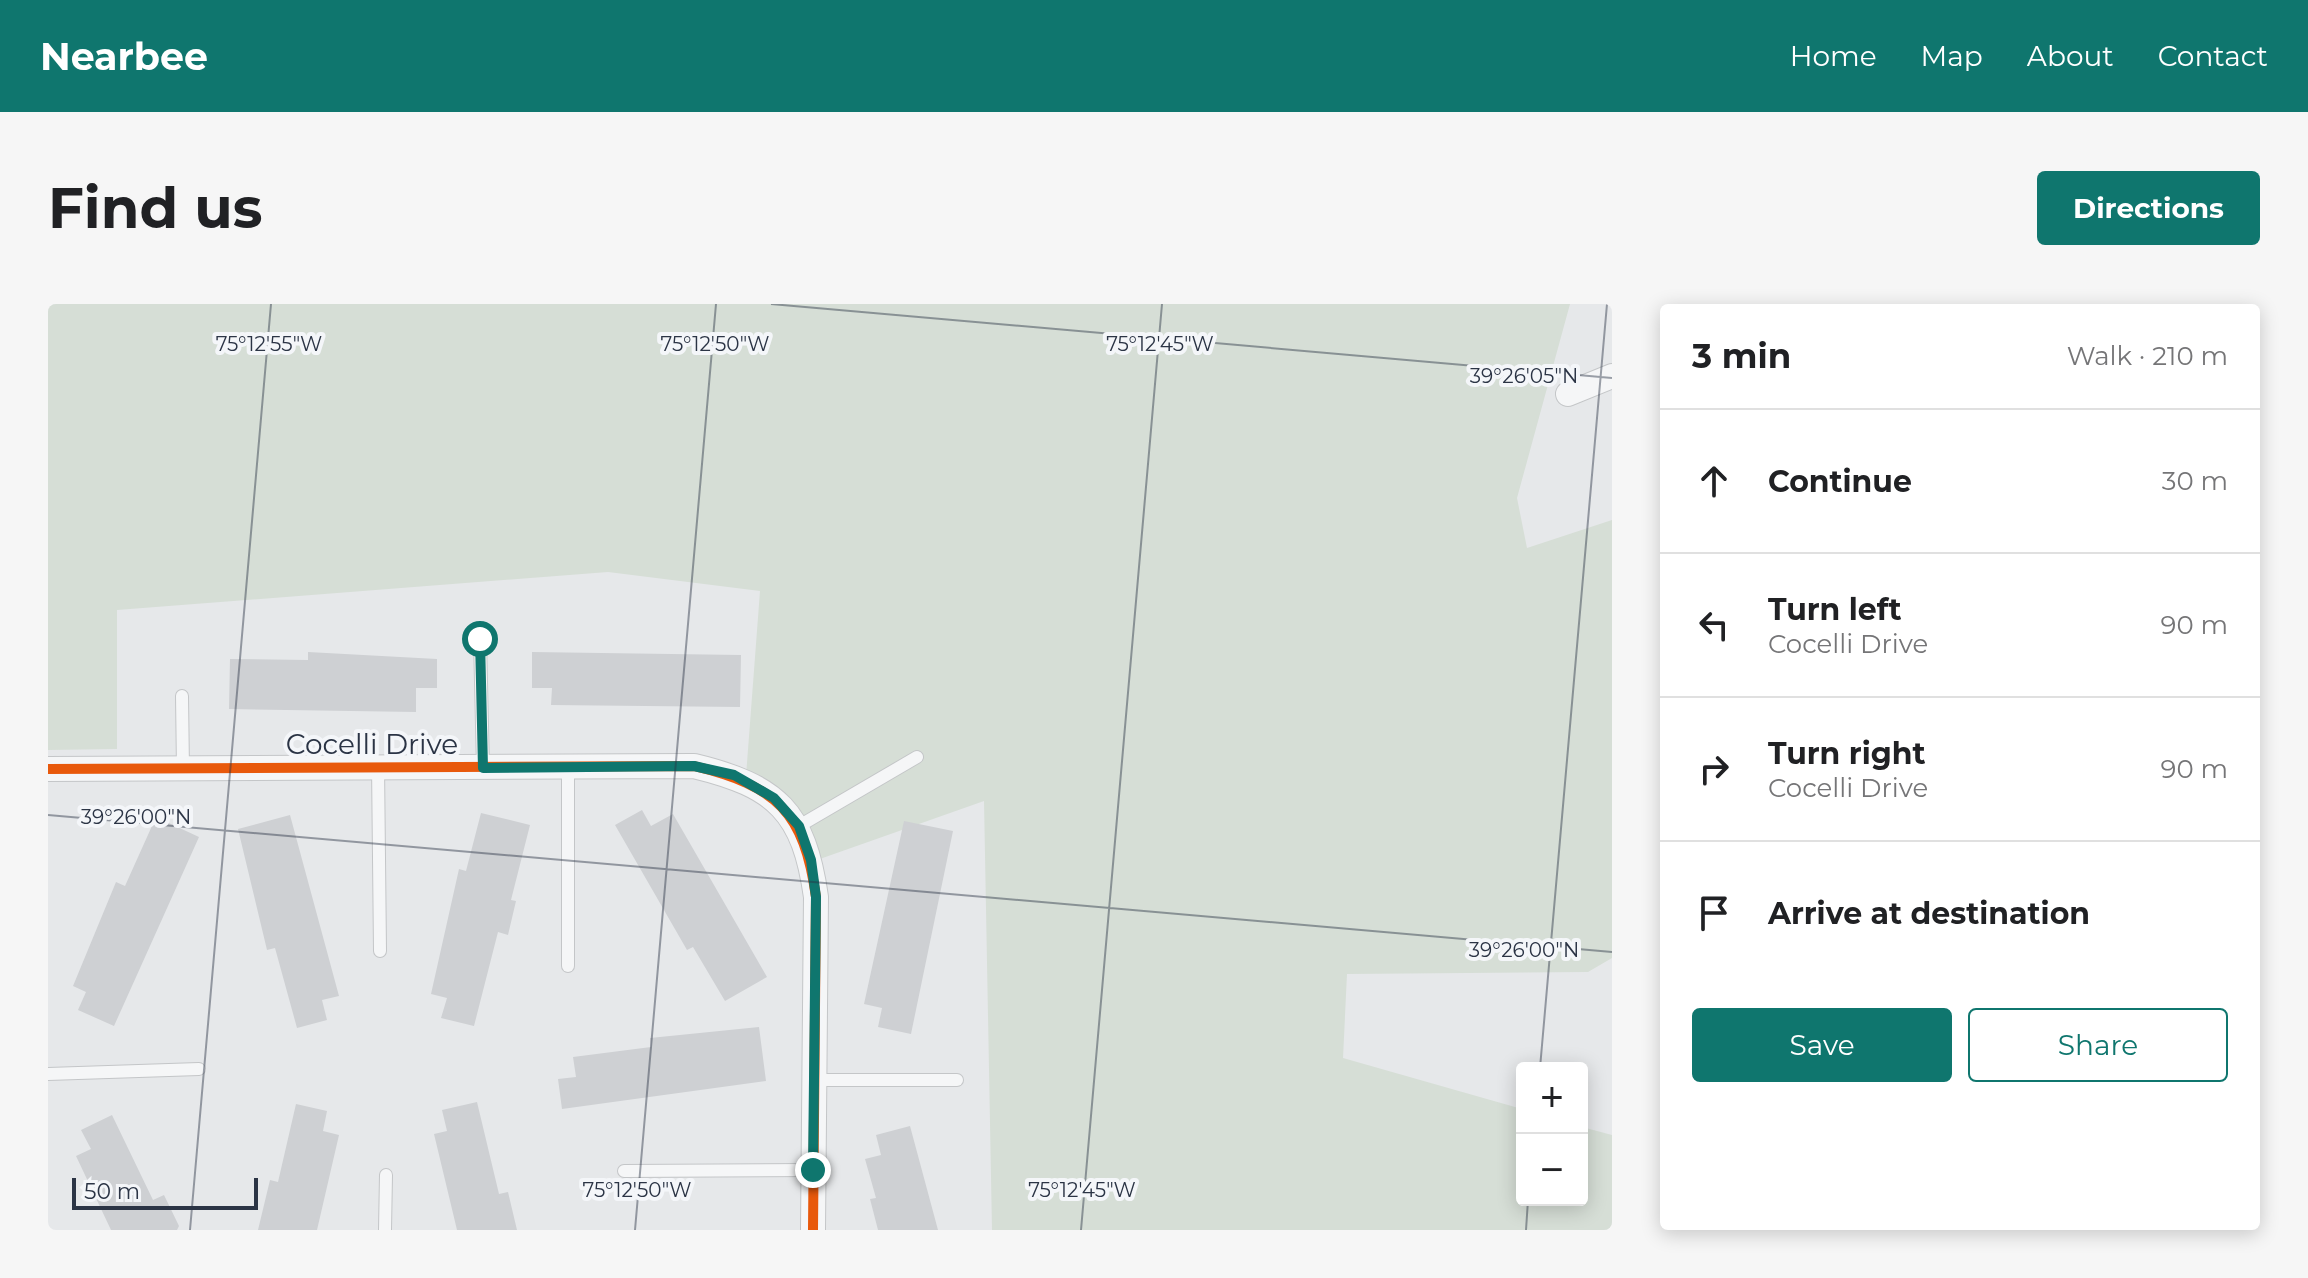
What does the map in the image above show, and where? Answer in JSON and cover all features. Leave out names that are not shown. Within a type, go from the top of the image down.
[{"type":"street","points":[[1568,394],[1612,376]]},
{"type":"street","name":"Cocelli Drive","points":[[48,769],[378,765],[483,768],[694,766],[734,775],[774,798],[799,826],[811,860],[816,897],[813,1230]]},
{"type":"lane","points":[[480,639],[483,768]]},
{"type":"lane","points":[[182,696],[183,769]]},
{"type":"lane","points":[[799,826],[917,757]]},
{"type":"lane","points":[[378,765],[380,951]]},
{"type":"lane","points":[[568,767],[568,966]]},
{"type":"lane","points":[[48,1074],[199,1069]]},
{"type":"lane","points":[[813,1080],[957,1080]]},
{"type":"lane","points":[[624,1171],[813,1170]]},
{"type":"lane","points":[[385,1230],[386,1175]]},
{"type":"shaded area","points":[[48,304],[1570,304],[1517,498],[1527,548],[1612,520],[1612,958],[1588,972],[1347,974],[1343,1058],[1516,1107],[1516,1206],[1588,1206],[1588,1129],[1612,1135],[1612,1230],[992,1230],[984,801],[817,860],[746,776],[760,591],[608,572],[117,610],[117,749],[48,750]]},
{"type":"building","points":[[308,652],[437,659],[437,688],[416,688],[416,712],[229,709],[230,659],[308,660]]},
{"type":"building","points":[[532,652],[741,655],[740,707],[551,705],[552,688],[532,688]]},
{"type":"building","points":[[642,810],[651,826],[673,814],[767,977],[725,1001],[693,947],[687,950],[615,825]]},
{"type":"building","points":[[481,813],[530,825],[511,900],[516,901],[508,935],[498,932],[474,1026],[441,1018],[447,998],[431,994],[459,869],[466,871]]},
{"type":"building","points":[[290,815],[339,996],[322,1000],[327,1020],[297,1028],[275,948],[267,950],[238,829]]},
{"type":"building","points":[[156,817],[199,837],[114,1026],[78,1010],[86,992],[73,986],[116,882],[125,886]]},
{"type":"building","points":[[904,821],[953,831],[911,1034],[878,1027],[882,1008],[864,1004]]},
{"type":"building","points":[[759,1027],[766,1081],[562,1109],[558,1079],[576,1077],[573,1057],[651,1047],[650,1038]]},
{"type":"building","points":[[477,1102],[499,1194],[508,1192],[517,1230],[457,1230],[434,1134],[447,1131],[442,1110]]},
{"type":"building","points":[[296,1104],[327,1111],[323,1131],[339,1135],[317,1230],[258,1230],[270,1180],[278,1182]]},
{"type":"building","points":[[112,1115],[153,1200],[164,1195],[179,1226],[177,1230],[111,1230],[76,1156],[91,1149],[81,1130]]},
{"type":"building","points":[[910,1126],[938,1230],[878,1230],[870,1199],[876,1198],[865,1159],[881,1155],[876,1135]]},
{"type":"cycle path","points":[[48,769],[694,766],[723,774],[766,794],[782,807],[804,843],[816,897],[813,1230]]},
{"type":"route","points":[[480,639],[483,768],[694,766],[734,775],[774,798],[799,826],[811,860],[816,897],[813,1170]]}]
